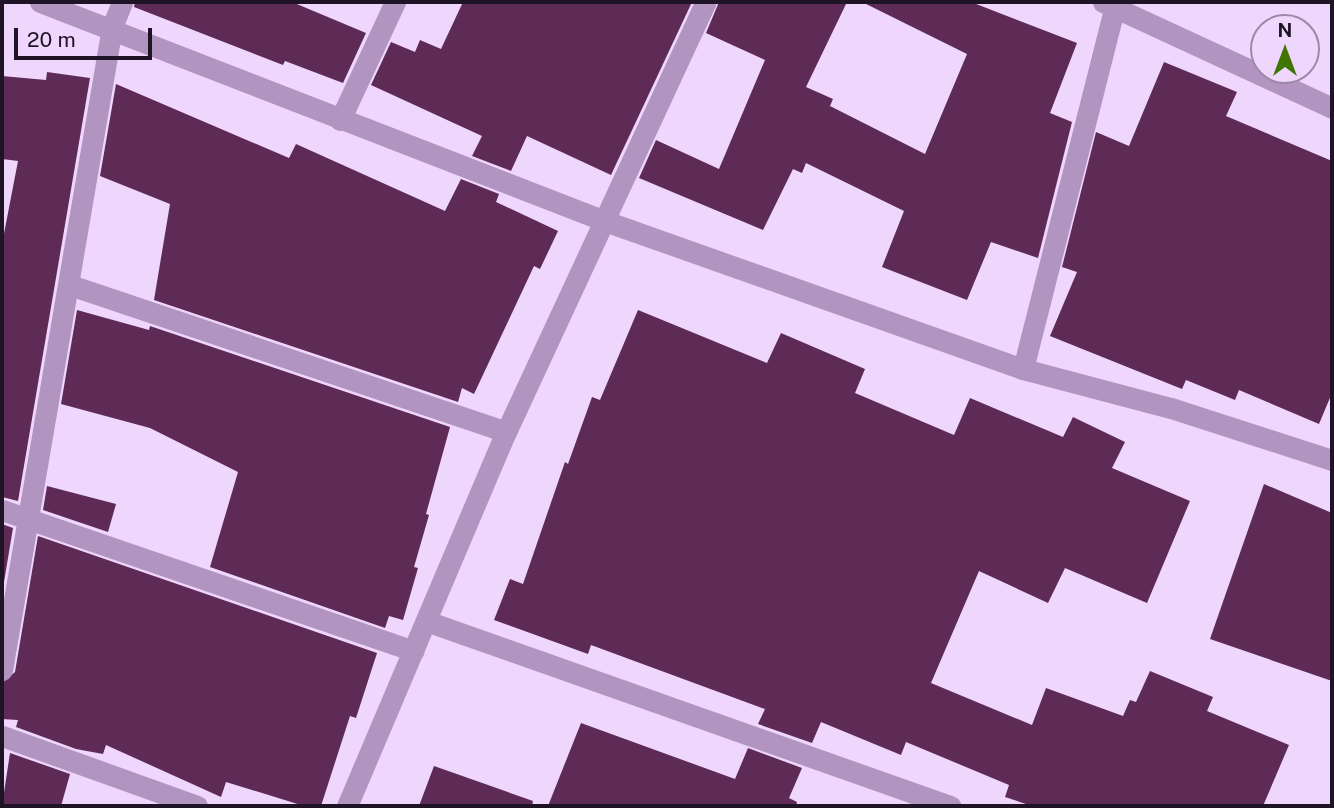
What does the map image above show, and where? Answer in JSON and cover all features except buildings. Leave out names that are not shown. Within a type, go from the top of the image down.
[{"type":"street","points":[[40,2],[112,27],[340,120],[602,220],[1023,369],[1171,408],[1332,460]]},
{"type":"street","points":[[2,670],[70,285],[112,27],[122,2]]},
{"type":"street","points":[[340,120],[395,2]]},
{"type":"street","points":[[347,806],[413,651],[429,622],[506,432],[602,220],[706,2]]},
{"type":"street","points":[[1023,369],[1111,4],[1332,108]]},
{"type":"street","points":[[70,285],[506,432]]},
{"type":"street","points":[[2,510],[413,651]]},
{"type":"street","points":[[429,622],[950,806]]},
{"type":"street","points":[[2,736],[197,806]]}]
